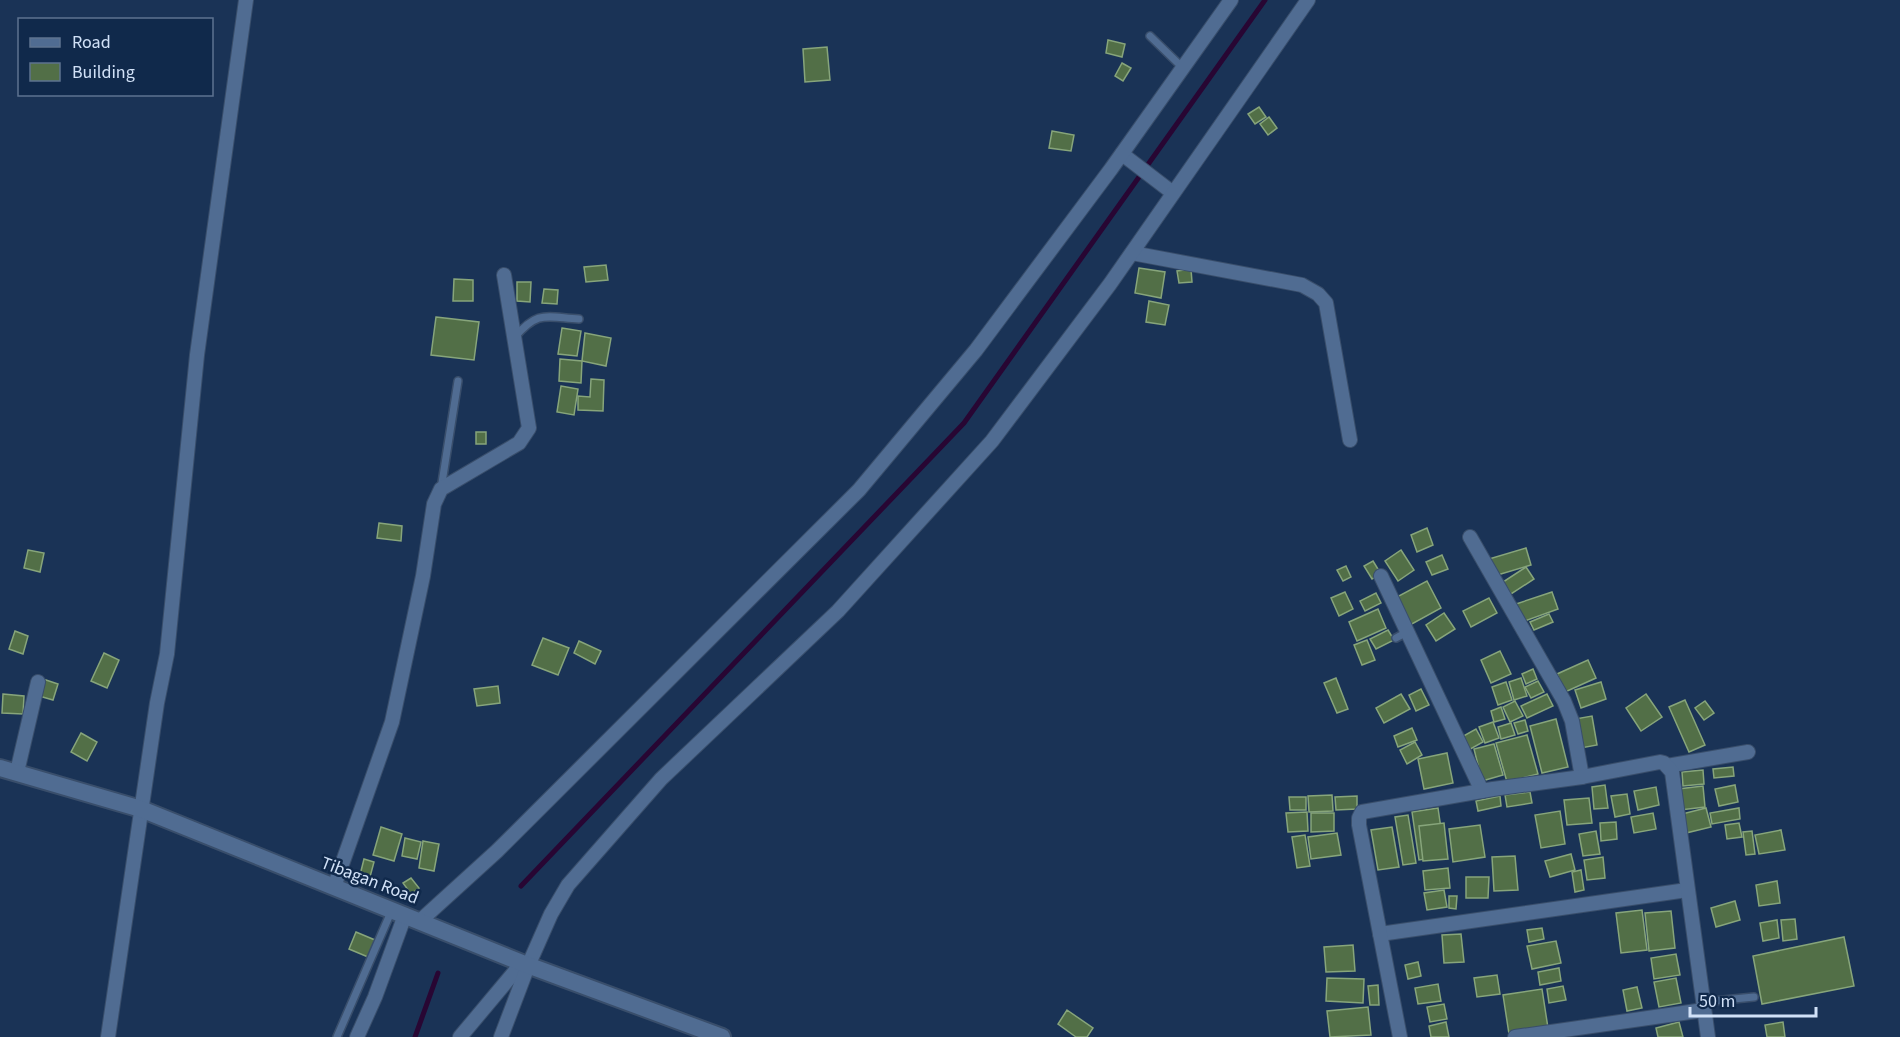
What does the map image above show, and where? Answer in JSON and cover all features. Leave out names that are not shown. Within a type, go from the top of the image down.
[{"type":"main road","name":"Tibagan Road","points":[[8,770],[141,809],[525,964],[722,1037]]},
{"type":"street","points":[[108,1037],[166,654],[197,356],[246,0]]},
{"type":"street","points":[[357,1037],[406,915],[497,851],[859,489],[976,350],[1127,157],[1183,68],[1231,0]]},
{"type":"street","points":[[501,1037],[525,964],[568,885],[661,779],[838,611],[992,441],[1132,253],[1169,189],[1308,0]]},
{"type":"street","points":[[1127,157],[1169,189]]},
{"type":"street","points":[[1132,253],[1302,285],[1318,294],[1326,303],[1350,440]]},
{"type":"street","points":[[334,887],[392,722],[423,576],[434,504],[441,489],[519,443],[529,428],[504,275]]},
{"type":"street","points":[[1470,537],[1564,701],[1572,721],[1582,777]]},
{"type":"street","points":[[1381,576],[1401,635],[1482,791]]},
{"type":"street","points":[[8,770],[38,682]]},
{"type":"street","points":[[1667,766],[1748,752]]},
{"type":"street","points":[[1400,1037],[1359,825],[1362,812],[1482,791],[1582,777],[1660,762],[1672,772],[1708,1037]]},
{"type":"street","points":[[1380,934],[1687,890]]},
{"type":"street","points":[[460,1037],[525,964]]},
{"type":"street","points":[[1515,1037],[1704,1006]]},
{"type":"lane","points":[[1150,36],[1183,68]]},
{"type":"lane","points":[[515,337],[533,319],[544,317],[579,319]]},
{"type":"lane","points":[[441,489],[458,381]]},
{"type":"lane","points":[[337,1037],[406,915]]},
{"type":"lane","points":[[1704,1006],[1754,997]]},
{"type":"building","points":[[1108,40],[1125,44],[1122,57],[1106,53]]},
{"type":"building","points":[[827,47],[830,80],[805,82],[803,49]]},
{"type":"building","points":[[1122,63],[1131,68],[1123,81],[1115,76]]},
{"type":"building","points":[[1259,107],[1266,117],[1255,124],[1248,114]]},
{"type":"building","points":[[1269,117],[1277,128],[1268,135],[1260,124]]},
{"type":"building","points":[[1052,131],[1074,135],[1071,151],[1049,148]]},
{"type":"building","points":[[606,265],[608,280],[586,282],[584,267]]},
{"type":"building","points":[[1139,268],[1165,272],[1161,298],[1135,293]]},
{"type":"building","points":[[1191,269],[1192,282],[1179,283],[1177,271]]},
{"type":"building","points":[[454,279],[473,280],[473,301],[453,301]]},
{"type":"building","points":[[517,282],[531,282],[530,302],[517,301]]},
{"type":"building","points":[[544,289],[558,290],[557,304],[542,303]]},
{"type":"building","points":[[1149,301],[1169,305],[1165,325],[1146,322]]},
{"type":"building","points":[[436,317],[479,322],[474,360],[431,355]]},
{"type":"building","points":[[562,328],[581,331],[577,356],[558,354]]},
{"type":"building","points":[[585,333],[611,338],[606,366],[582,361]]},
{"type":"building","points":[[560,359],[582,361],[581,383],[559,381]]},
{"type":"building","points":[[591,379],[604,380],[603,411],[578,410],[578,396],[590,397]]},
{"type":"building","points":[[561,386],[578,389],[574,415],[557,412]]},
{"type":"building","points":[[476,432],[486,432],[486,444],[476,444]]},
{"type":"building","points":[[379,523],[402,526],[401,541],[377,538]]},
{"type":"building","points":[[1427,528],[1433,545],[1417,552],[1411,535]]},
{"type":"building","points":[[1526,548],[1531,565],[1494,576],[1489,559]]},
{"type":"building","points":[[28,550],[44,553],[40,572],[24,568]]},
{"type":"building","points":[[1401,550],[1414,570],[1398,581],[1385,561]]},
{"type":"building","points":[[1442,555],[1448,569],[1432,575],[1426,562]]},
{"type":"building","points":[[1373,561],[1381,574],[1372,579],[1364,566]]},
{"type":"building","points":[[1346,566],[1351,577],[1343,581],[1337,570]]},
{"type":"building","points":[[1526,567],[1534,579],[1511,594],[1503,582]]},
{"type":"building","points":[[1427,581],[1441,608],[1410,625],[1395,598]]},
{"type":"building","points":[[1345,592],[1353,609],[1339,616],[1331,598]]},
{"type":"building","points":[[1552,592],[1558,609],[1522,622],[1516,604]]},
{"type":"building","points":[[1376,593],[1381,603],[1365,611],[1360,601]]},
{"type":"building","points":[[1489,598],[1497,613],[1471,627],[1463,611]]},
{"type":"building","points":[[1378,609],[1386,628],[1357,641],[1349,622]]},
{"type":"building","points":[[1444,613],[1455,629],[1436,641],[1426,625]]},
{"type":"building","points":[[1549,614],[1553,622],[1534,630],[1530,622]]},
{"type":"building","points":[[1388,630],[1394,640],[1376,649],[1370,639]]},
{"type":"building","points":[[15,631],[28,636],[23,654],[9,649]]},
{"type":"building","points":[[543,638],[569,648],[558,675],[532,665]]},
{"type":"building","points":[[1367,640],[1375,660],[1362,665],[1354,645]]},
{"type":"building","points":[[579,641],[601,651],[595,664],[574,653]]},
{"type":"building","points":[[1500,651],[1511,674],[1491,683],[1481,660]]},
{"type":"building","points":[[104,653],[119,660],[107,688],[91,681]]},
{"type":"building","points":[[1588,660],[1596,678],[1565,692],[1557,674]]},
{"type":"building","points":[[1533,669],[1537,679],[1526,684],[1522,674]]},
{"type":"building","points":[[1336,678],[1348,709],[1337,713],[1324,683]]},
{"type":"building","points":[[1521,678],[1527,696],[1514,700],[1509,682]]},
{"type":"building","points":[[43,679],[58,684],[53,700],[39,696]]},
{"type":"building","points":[[1538,681],[1544,692],[1531,698],[1525,687]]},
{"type":"building","points":[[1506,682],[1512,700],[1498,705],[1492,687]]},
{"type":"building","points":[[1601,682],[1606,699],[1581,708],[1575,690]]},
{"type":"building","points":[[498,686],[500,703],[477,706],[474,689]]},
{"type":"building","points":[[1421,689],[1429,705],[1416,711],[1409,695]]},
{"type":"building","points":[[3,694],[24,696],[23,714],[2,713]]},
{"type":"building","points":[[1401,694],[1410,709],[1384,723],[1376,708]]},
{"type":"building","points":[[1547,694],[1553,706],[1527,718],[1521,706]]},
{"type":"building","points":[[1646,694],[1662,717],[1641,731],[1626,708]]},
{"type":"building","points":[[1685,700],[1705,745],[1689,752],[1669,707]]},
{"type":"building","points":[[1515,701],[1523,716],[1510,722],[1503,707]]},
{"type":"building","points":[[1705,701],[1714,713],[1704,720],[1695,708]]},
{"type":"building","points":[[1501,707],[1505,719],[1494,722],[1491,711]]},
{"type":"building","points":[[1592,716],[1597,745],[1581,748],[1575,719]]},
{"type":"building","points":[[1556,719],[1568,767],[1542,773],[1530,726]]},
{"type":"building","points":[[1525,720],[1528,731],[1518,734],[1514,723]]},
{"type":"building","points":[[1493,722],[1499,738],[1485,743],[1479,727]]},
{"type":"building","points":[[1511,723],[1515,735],[1501,739],[1498,727]]},
{"type":"building","points":[[1412,728],[1417,740],[1398,747],[1394,736]]},
{"type":"building","points":[[1476,729],[1483,742],[1465,752],[1458,739]]},
{"type":"building","points":[[81,733],[97,742],[87,761],[71,752]]},
{"type":"building","points":[[1527,735],[1538,774],[1507,782],[1496,743]]},
{"type":"building","points":[[1415,742],[1422,755],[1407,764],[1400,750]]},
{"type":"building","points":[[1494,744],[1503,775],[1482,781],[1474,749]]},
{"type":"building","points":[[1447,753],[1453,783],[1424,789],[1418,759]]},
{"type":"building","points":[[1733,767],[1734,776],[1714,778],[1713,769]]},
{"type":"building","points":[[1703,770],[1704,784],[1683,786],[1682,772]]},
{"type":"building","points":[[1605,785],[1608,808],[1594,809],[1592,787]]},
{"type":"building","points":[[1735,785],[1738,802],[1719,806],[1715,789]]},
{"type":"building","points":[[1703,786],[1705,807],[1680,810],[1678,789]]},
{"type":"building","points":[[1656,787],[1659,805],[1638,810],[1634,791]]},
{"type":"building","points":[[1530,792],[1532,803],[1507,807],[1505,795]]},
{"type":"building","points":[[1627,794],[1630,814],[1615,817],[1611,796]]},
{"type":"building","points":[[1332,795],[1333,811],[1309,812],[1308,796]]},
{"type":"building","points":[[1357,796],[1357,809],[1336,810],[1335,797]]},
{"type":"building","points":[[1500,796],[1501,806],[1478,811],[1476,801]]},
{"type":"building","points":[[1289,797],[1306,797],[1306,810],[1290,810]]},
{"type":"building","points":[[1589,798],[1592,823],[1567,825],[1564,800]]},
{"type":"building","points":[[1438,808],[1445,856],[1419,860],[1412,812]]},
{"type":"building","points":[[1706,808],[1711,827],[1686,833],[1682,814]]},
{"type":"building","points":[[1739,808],[1740,819],[1712,824],[1710,813]]},
{"type":"building","points":[[1560,811],[1565,844],[1541,848],[1535,815]]},
{"type":"building","points":[[1307,812],[1308,831],[1288,832],[1286,813]]},
{"type":"building","points":[[1311,813],[1334,813],[1334,831],[1311,832]]},
{"type":"building","points":[[1653,813],[1656,829],[1634,833],[1631,817]]},
{"type":"building","points":[[1408,815],[1416,863],[1403,865],[1395,817]]},
{"type":"building","points":[[1616,822],[1617,839],[1601,841],[1600,823]]},
{"type":"building","points":[[1444,823],[1448,859],[1423,861],[1419,826]]},
{"type":"building","points":[[1739,823],[1742,837],[1727,839],[1725,825]]},
{"type":"building","points":[[1480,825],[1485,857],[1453,862],[1449,829]]},
{"type":"building","points":[[381,827],[402,834],[394,861],[373,855]]},
{"type":"building","points":[[1392,827],[1399,867],[1378,870],[1371,830]]},
{"type":"building","points":[[1781,830],[1785,850],[1759,854],[1755,835]]},
{"type":"building","points":[[1596,831],[1600,854],[1583,856],[1579,834]]},
{"type":"building","points":[[1752,831],[1755,854],[1746,855],[1743,832]]},
{"type":"building","points":[[1337,833],[1341,855],[1311,859],[1308,837]]},
{"type":"building","points":[[1305,835],[1310,866],[1297,868],[1292,837]]},
{"type":"building","points":[[405,838],[421,842],[417,859],[402,856]]},
{"type":"building","points":[[423,841],[439,844],[434,871],[419,868]]},
{"type":"building","points":[[1571,854],[1575,870],[1550,877],[1545,861]]},
{"type":"building","points":[[1515,856],[1518,890],[1494,891],[1492,857]]},
{"type":"building","points":[[1603,857],[1605,878],[1587,880],[1584,860]]},
{"type":"building","points":[[364,859],[374,862],[370,877],[360,875]]},
{"type":"building","points":[[1448,868],[1450,888],[1425,890],[1423,871]]},
{"type":"building","points":[[1581,870],[1584,890],[1575,892],[1572,872]]},
{"type":"building","points":[[1466,877],[1489,877],[1488,898],[1466,898]]},
{"type":"building","points":[[411,878],[419,888],[411,894],[403,883]]},
{"type":"building","points":[[1777,881],[1780,903],[1759,906],[1756,885]]},
{"type":"building","points":[[1444,890],[1447,907],[1427,910],[1424,893]]},
{"type":"building","points":[[1449,896],[1457,896],[1456,909],[1449,908]]},
{"type":"building","points":[[1735,901],[1740,920],[1716,927],[1711,908]]},
{"type":"building","points":[[1642,910],[1647,950],[1621,953],[1616,913]]},
{"type":"building","points":[[1671,911],[1675,948],[1649,951],[1645,913]]},
{"type":"building","points":[[1795,919],[1797,939],[1783,941],[1781,920]]},
{"type":"building","points":[[1777,920],[1779,938],[1763,941],[1760,923]]},
{"type":"building","points":[[1542,928],[1544,939],[1529,942],[1527,930]]},
{"type":"building","points":[[356,932],[375,940],[368,957],[349,949]]},
{"type":"building","points":[[1461,934],[1464,962],[1444,963],[1442,935]]},
{"type":"building","points":[[1844,937],[1854,986],[1762,1004],[1753,956]]},
{"type":"building","points":[[1556,941],[1561,963],[1532,969],[1527,946]]},
{"type":"building","points":[[1353,945],[1355,971],[1326,972],[1324,947]]},
{"type":"building","points":[[1676,954],[1680,975],[1654,979],[1651,958]]},
{"type":"building","points":[[1418,962],[1421,976],[1408,979],[1405,965]]},
{"type":"building","points":[[1559,968],[1561,981],[1540,985],[1538,972]]},
{"type":"building","points":[[1497,975],[1500,994],[1477,997],[1474,978]]},
{"type":"building","points":[[1327,978],[1364,979],[1363,1003],[1326,1001]]},
{"type":"building","points":[[1676,978],[1681,1003],[1659,1007],[1654,982]]},
{"type":"building","points":[[1438,984],[1441,1001],[1418,1004],[1415,988]]},
{"type":"building","points":[[1378,985],[1379,1005],[1370,1005],[1368,986]]},
{"type":"building","points":[[1563,986],[1566,1000],[1549,1003],[1547,989]]},
{"type":"building","points":[[1637,987],[1642,1008],[1627,1011],[1623,990]]},
{"type":"building","points":[[1542,989],[1548,1028],[1509,1034],[1503,995]]},
{"type":"building","points":[[1444,1004],[1447,1019],[1430,1022],[1427,1007]]},
{"type":"building","points":[[1368,1007],[1371,1035],[1330,1037],[1327,1011]]},
{"type":"building","points":[[1067,1010],[1093,1028],[1087,1037],[1076,1037],[1058,1024]]},
{"type":"building","points":[[1446,1022],[1449,1037],[1431,1037],[1429,1026]]},
{"type":"building","points":[[1679,1022],[1683,1037],[1658,1037],[1656,1028]]},
{"type":"building","points":[[1783,1022],[1785,1037],[1767,1037],[1765,1025]]},
{"type":"waterway","points":[[521,886],[964,423],[1265,0]]},
{"type":"waterway","points":[[415,1037],[438,973]]}]
